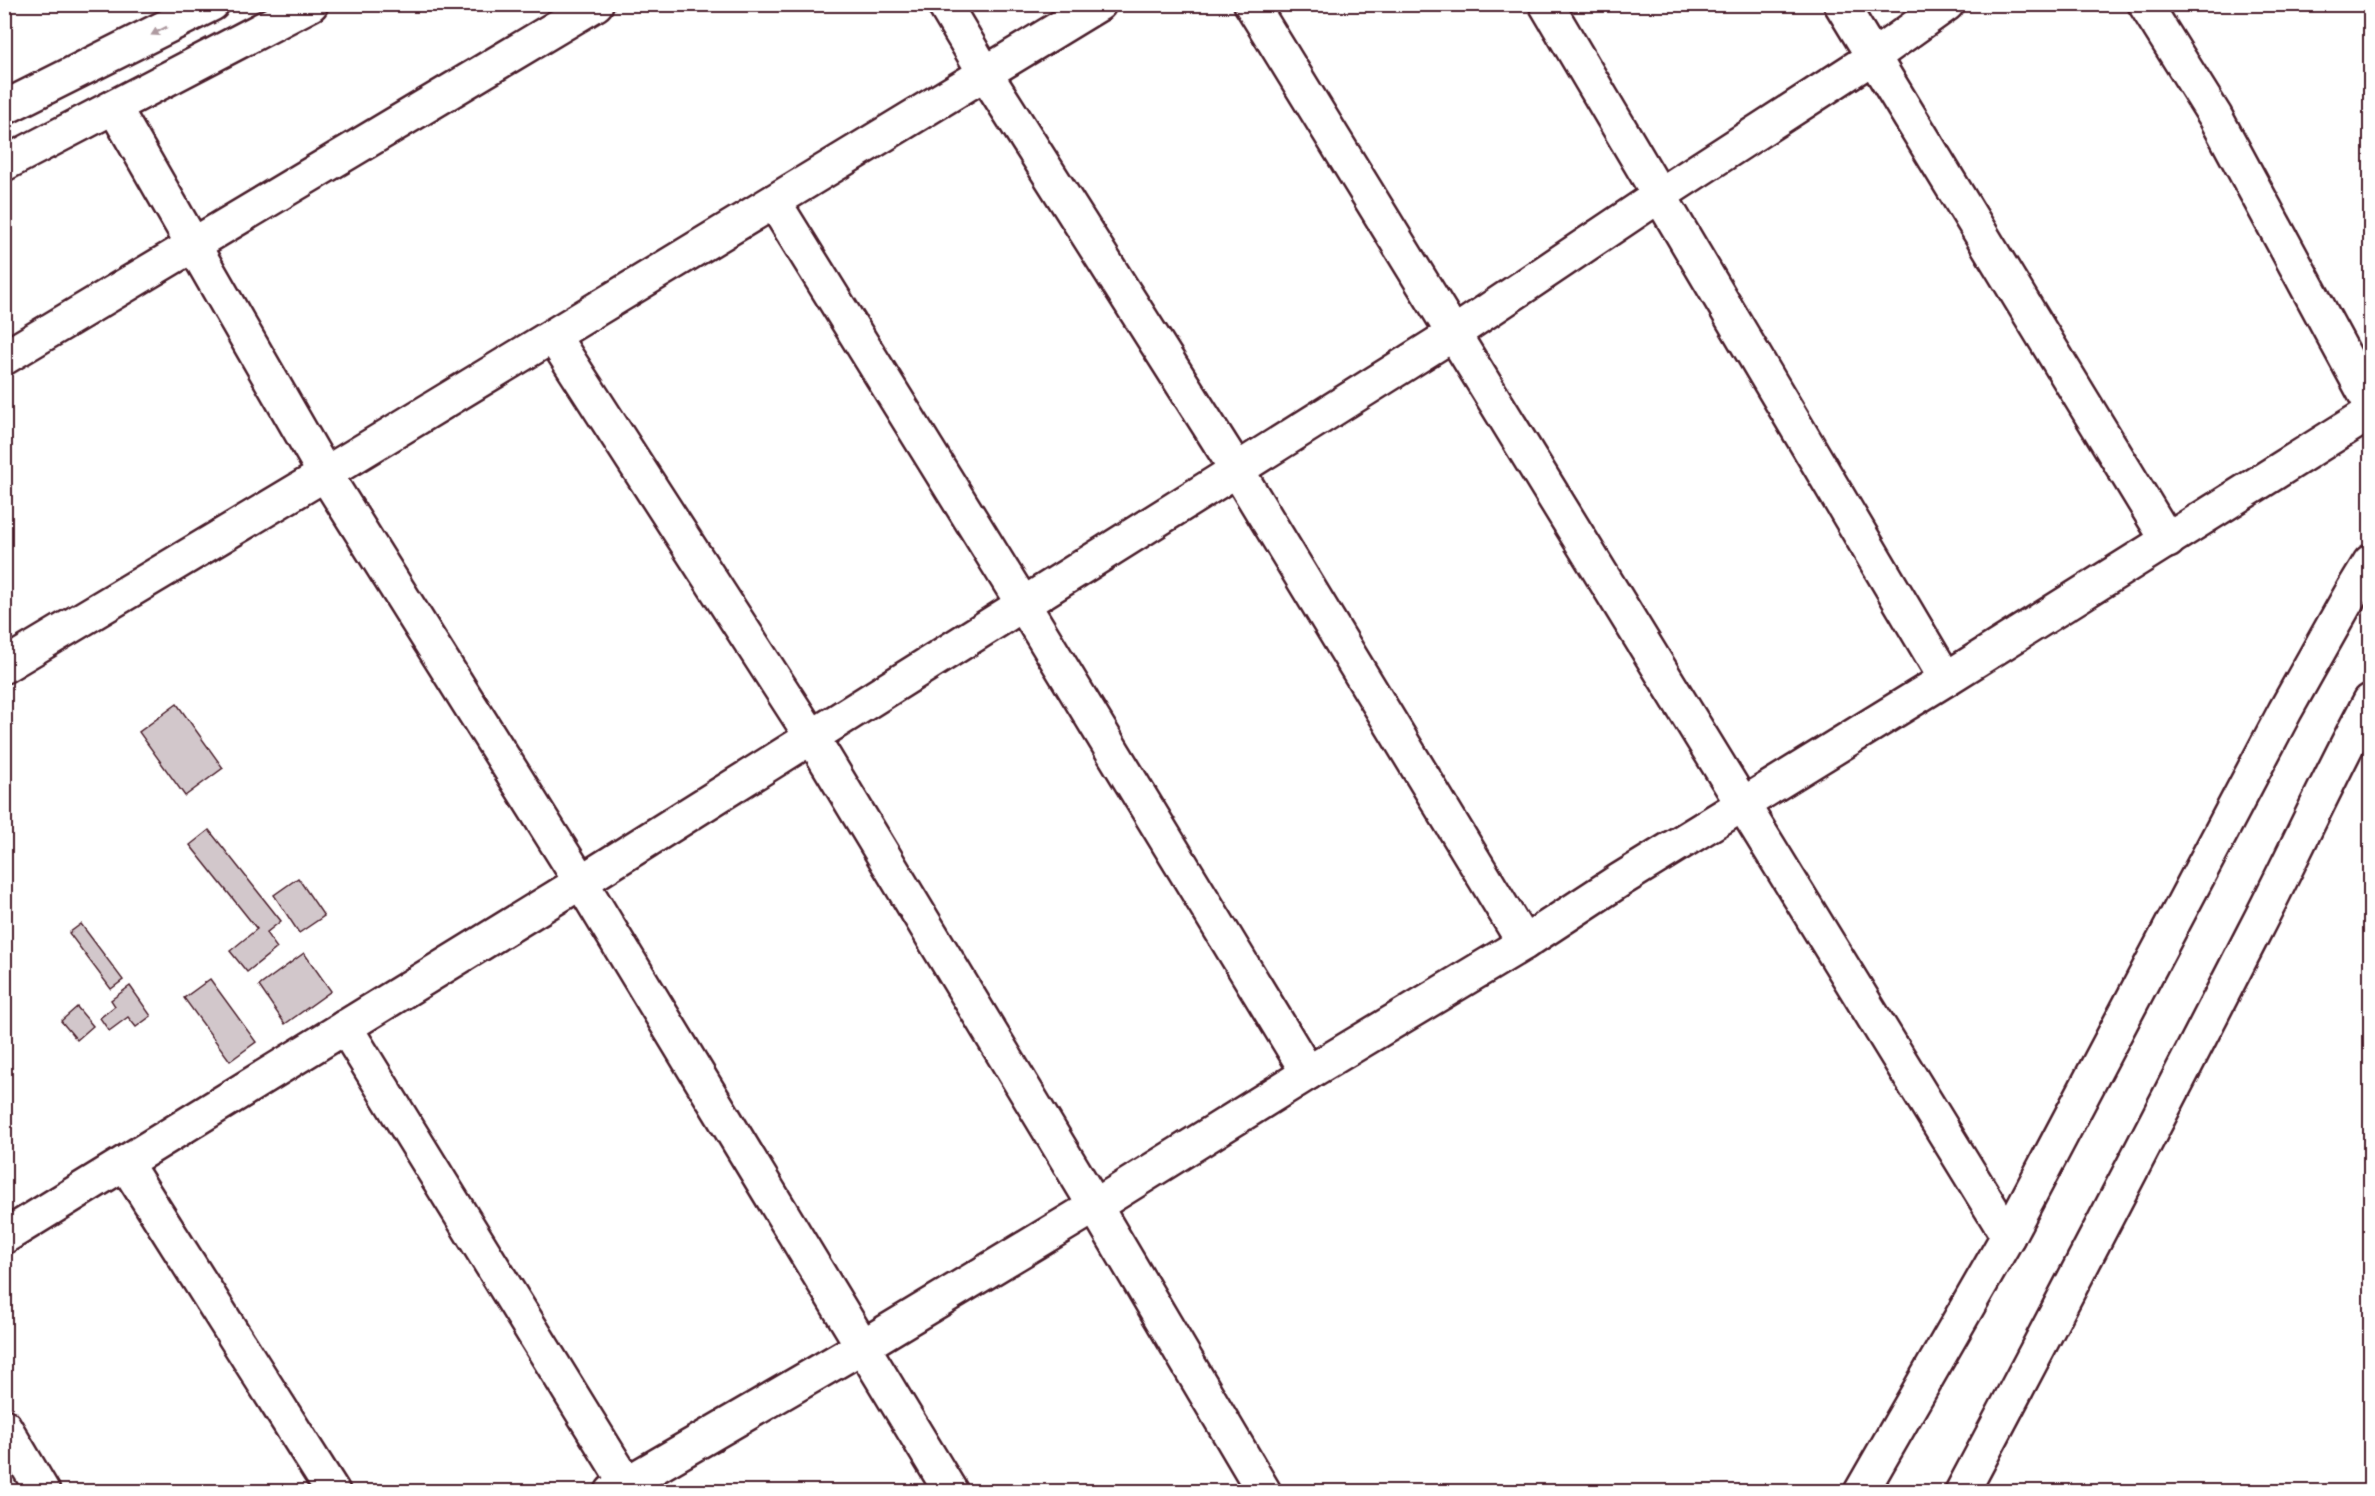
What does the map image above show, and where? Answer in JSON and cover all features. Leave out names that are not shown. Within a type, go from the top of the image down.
[{"type":"street","points":[[4,108],[212,4]]},
{"type":"street","points":[[4,164],[310,4]]},
{"type":"street","points":[[4,358],[596,4]]},
{"type":"street","points":[[944,4],[1237,470],[1524,943]]},
{"type":"street","points":[[4,666],[1099,4]]},
{"type":"street","points":[[1251,4],[2008,1236]]},
{"type":"street","points":[[1546,4],[1946,679]]},
{"type":"street","points":[[1841,4],[2168,541]]},
{"type":"street","points":[[4,1237],[581,882],[1453,334],[1660,195],[1873,57],[1947,4]]},
{"type":"street","points":[[2145,4],[2215,116],[2370,403]]},
{"type":"street","points":[[114,107],[325,474],[581,882],[951,1491]]},
{"type":"street","points":[[774,202],[1023,604],[1308,1073]]},
{"type":"street","points":[[553,336],[812,737],[1264,1491]]},
{"type":"street","points":[[345,1027],[619,1487],[862,1346],[1095,1206],[1308,1073],[1524,943],[1620,880],[2168,541],[2370,413]]},
{"type":"street","points":[[1861,1491],[2008,1236],[2285,711],[2370,562]]},
{"type":"street","points":[[1962,1491],[2101,1228],[2370,701]]},
{"type":"street","points":[[125,1163],[333,1491]]},
{"type":"street","points":[[4,1426],[43,1491]]},
{"type":"building","points":[[177,704],[223,768],[185,796],[139,732]]},
{"type":"building","points":[[209,830],[281,921],[266,933],[277,948],[247,972],[230,951],[257,929],[190,845]]},
{"type":"building","points":[[298,878],[324,916],[299,933],[274,895]]},
{"type":"building","points":[[81,924],[123,980],[111,989],[69,933]]},
{"type":"building","points":[[304,953],[331,991],[285,1024],[259,986]]},
{"type":"building","points":[[210,979],[256,1042],[230,1061],[184,998]]},
{"type":"building","points":[[130,986],[151,1016],[136,1027],[128,1017],[109,1031],[100,1018],[115,1006],[111,1000]]},
{"type":"building","points":[[77,1007],[93,1026],[77,1040],[61,1021]]}]
